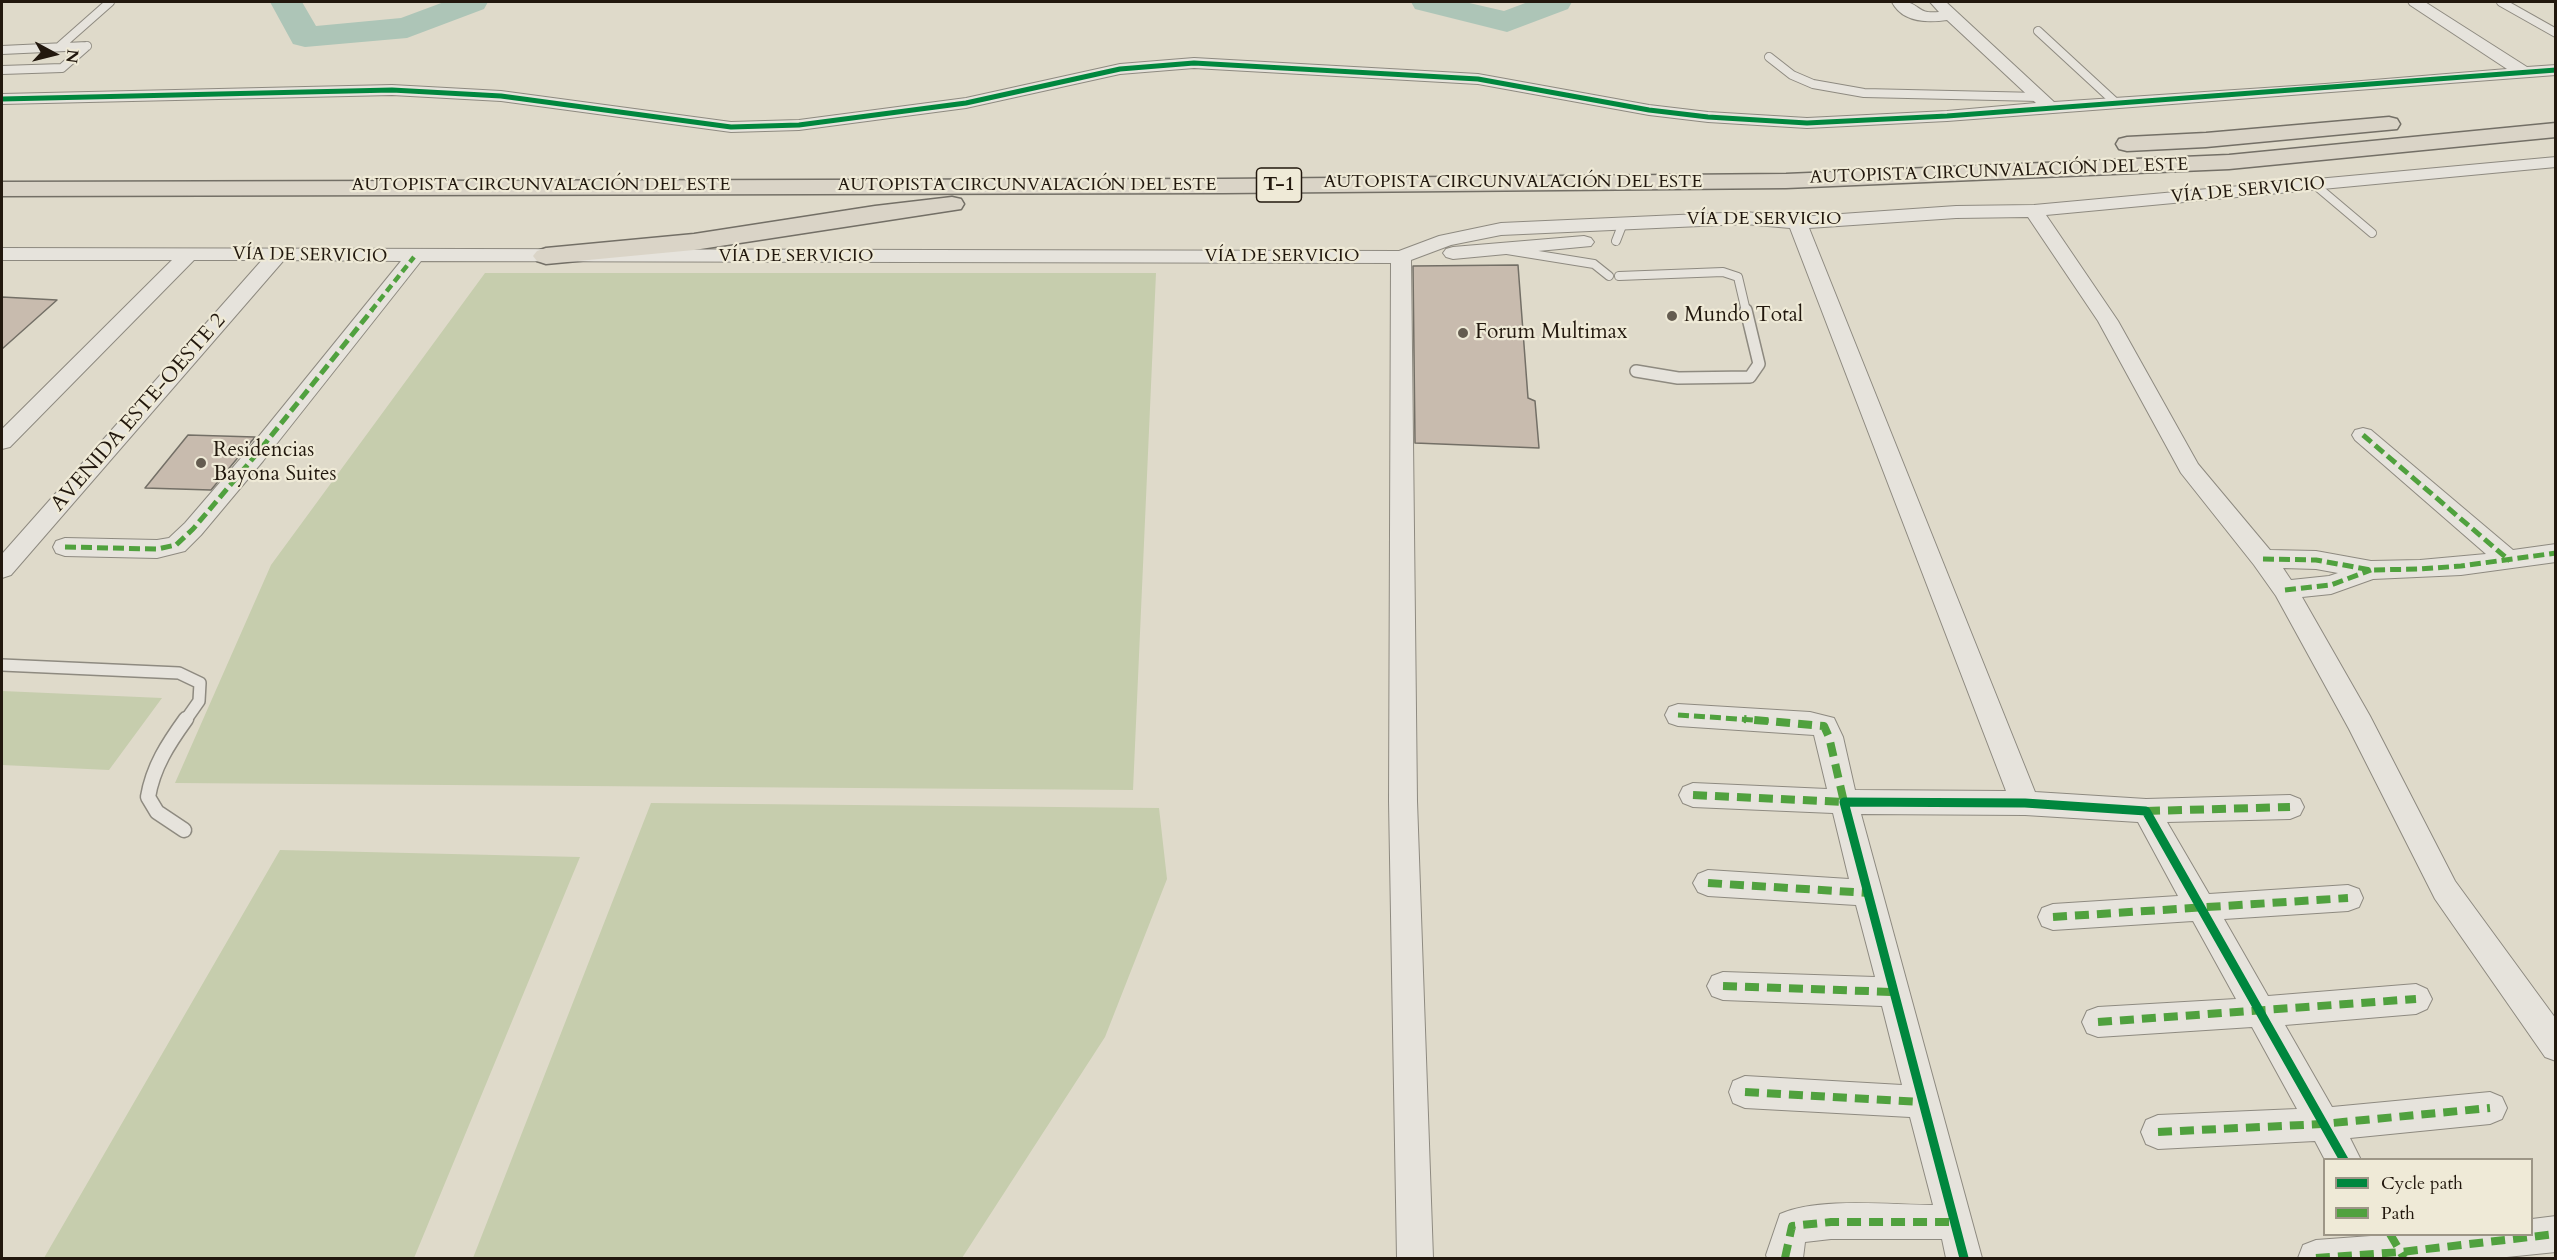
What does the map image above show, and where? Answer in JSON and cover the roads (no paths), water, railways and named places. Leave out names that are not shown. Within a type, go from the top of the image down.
[{"type":"highway","points":[[2439,119],[2556,109]]},
{"type":"highway","name":"AUTOPISTA CIRCUNVALACIÓN DEL ESTE","points":[[2110,144],[2206,140],[2415,121]]},
{"type":"highway","name":"AUTOPISTA CIRCUNVALACIÓN DEL ESTE","points":[[2,189],[1786,181],[2229,162],[2556,130]]},
{"type":"highway","name":"AUTOPISTA CIRCUNVALACIÓN DEL ESTE","points":[[2,169],[1218,167],[1778,161],[2003,150]]},
{"type":"highway","points":[[546,256],[694,242],[875,213],[971,202],[1063,201],[1168,194],[1236,185]]},
{"type":"street","points":[[1899,2],[1912,14],[1921,18],[1952,15]]},
{"type":"street","points":[[1937,2],[2044,102]]},
{"type":"street","points":[[2415,2],[2523,72]]},
{"type":"street","points":[[2,99],[392,90],[501,96],[731,127],[798,125],[966,103],[1120,69],[1194,63],[1478,79],[1649,111],[1807,123],[1947,116],[2044,102],[2115,102],[2325,89],[2556,70]]},
{"type":"street","name":"VÍA DE SERVICIO","points":[[2,254],[1401,257],[1446,240],[1501,229],[1558,234],[1619,232],[1742,235],[1798,223],[1956,212],[2034,211],[2556,162]]},
{"type":"street","points":[[2034,211],[2108,321],[2188,468],[2263,559],[2285,590],[2360,724],[2445,890],[2556,1046]]},
{"type":"street","points":[[1798,223],[2025,803]]},
{"type":"street","points":[[1415,1258],[1403,801],[1401,257],[1497,249],[1558,234]]},
{"type":"street","points":[[2,442],[189,254]]},
{"type":"street","name":"AVENIDA ESTE-OESTE 2","points":[[2,569],[277,256]]},
{"type":"street","points":[[65,547],[157,549],[176,544],[193,529],[255,456],[414,256]]},
{"type":"street","points":[[2363,435],[2510,561]]},
{"type":"street","points":[[2263,559],[2316,560],[2371,570],[2461,567],[2556,553]]},
{"type":"street","points":[[2285,590],[2331,585],[2371,570]]},
{"type":"street","points":[[1678,715],[1810,723],[1824,726],[1829,737],[1964,1258]]},
{"type":"street","points":[[1693,795],[1844,802],[2025,803],[2146,812],[2290,807]]},
{"type":"street","points":[[2146,812],[2343,1158]]},
{"type":"street","points":[[1708,883],[1868,893]]},
{"type":"street","points":[[2053,917],[2348,898]]},
{"type":"street","points":[[1723,986],[1894,992]]},
{"type":"street","points":[[2098,1022],[2416,999]]},
{"type":"street","points":[[1745,1092],[1923,1102]]},
{"type":"street","points":[[2158,1132],[2322,1124],[2490,1108]]},
{"type":"street","points":[[1785,1258],[1792,1226],[1831,1222],[1954,1222]]},
{"type":"street","points":[[2316,1258],[2556,1234]]},
{"type":"lane","points":[[58,47],[110,2]]},
{"type":"lane","points":[[2501,2],[2556,33]]},
{"type":"lane","points":[[2038,31],[2115,102]]},
{"type":"lane","points":[[2,50],[87,46],[62,68],[2,70]]},
{"type":"lane","points":[[1769,57],[1792,75],[1813,84],[1864,93],[2044,102]]},
{"type":"lane","points":[[2314,184],[2372,233]]},
{"type":"lane","points":[[1497,249],[1594,264],[1614,276],[1723,272],[1738,277],[1759,364],[1750,377],[1683,377],[1648,375],[1636,371]]},
{"type":"lane","points":[[2,665],[179,673],[200,683],[199,701],[166,747],[151,779],[148,796],[157,812],[184,831]]},
{"type":"waterway","points":[[286,2],[305,37],[407,28],[472,2]]},
{"type":"waterway","points":[[1427,2],[1507,22],[1556,2]]},
{"type":"place","name":"Mundo Total","points":[[1672,316]]},
{"type":"place","name":"Forum Multimax","points":[[1463,333]]},
{"type":"place","name":"Residencias Bayona Suites","points":[[201,463]]}]
